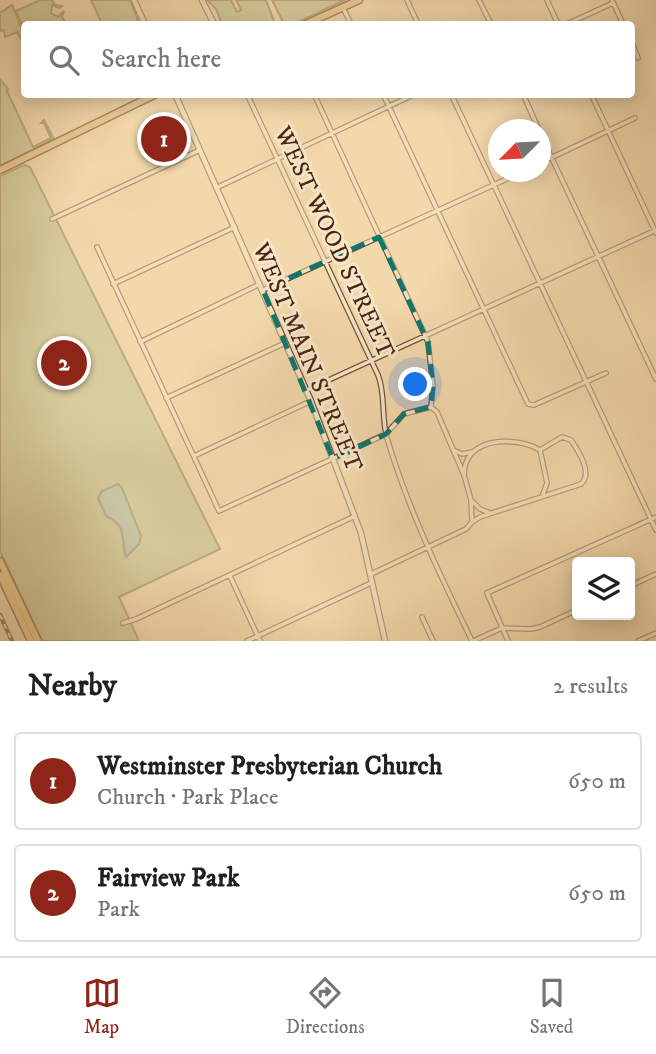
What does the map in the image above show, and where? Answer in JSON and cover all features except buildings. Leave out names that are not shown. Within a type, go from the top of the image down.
[{"type":"main road","points":[[313,21],[359,0]]},
{"type":"main road","points":[[0,170],[148,98]]},
{"type":"main road","points":[[0,561],[38,641]]},
{"type":"main road","points":[[0,575],[31,641]]},
{"type":"street","points":[[134,0],[144,21]]},
{"type":"street","points":[[202,0],[212,21]]},
{"type":"street","points":[[407,0],[417,21]]},
{"type":"street","points":[[479,0],[490,21]]},
{"type":"street","points":[[547,0],[557,21]]},
{"type":"street","points":[[573,21],[612,2],[622,21]]},
{"type":"street","points":[[343,8],[350,21]]},
{"type":"street","points":[[635,50],[638,58]]},
{"type":"street","name":"WEST MAIN STREET","points":[[177,98],[307,390],[355,516],[385,641]]},
{"type":"street","name":"WEST WOOD STREET","points":[[249,98],[372,360],[381,382],[386,435],[427,548],[472,641]]},
{"type":"street","points":[[315,98],[431,349],[433,386],[430,407]]},
{"type":"street","points":[[385,98],[526,401],[534,405],[606,373]]},
{"type":"street","points":[[216,188],[407,98]]},
{"type":"street","points":[[453,98],[539,284],[653,518],[656,530]]},
{"type":"street","points":[[525,98],[534,119]]},
{"type":"street","points":[[307,390],[656,231],[593,98]]},
{"type":"street","points":[[635,118],[552,158],[656,379]]},
{"type":"street","points":[[52,219],[200,150]]},
{"type":"street","points":[[140,342],[262,287],[295,276],[500,182]]},
{"type":"street","points":[[113,284],[235,227]]},
{"type":"street","points":[[97,247],[219,511],[386,435],[404,414],[430,407]]},
{"type":"street","points":[[166,398],[285,342]]},
{"type":"street","points":[[194,456],[311,401]]},
{"type":"street","points":[[430,407],[437,412],[464,475],[471,500],[472,522]]},
{"type":"street","points":[[370,575],[466,529],[472,522],[491,513],[513,508],[586,480],[587,473],[574,443],[567,437],[540,450]]},
{"type":"street","points":[[452,448],[462,454],[515,440],[525,442],[540,450],[547,483],[542,495]]},
{"type":"street","points":[[464,475],[472,452]]},
{"type":"street","points":[[471,500],[480,509],[491,513]]},
{"type":"street","points":[[123,623],[230,576],[355,516]]},
{"type":"street","points":[[508,641],[487,593],[653,518]]},
{"type":"street","points":[[635,584],[656,574]]},
{"type":"street","points":[[230,576],[259,638]]},
{"type":"street","points":[[247,641],[259,638],[371,583]]},
{"type":"street","points":[[472,641],[502,628],[531,629],[572,612]]},
{"type":"street","points":[[422,617],[433,641]]},
{"type":"street","points":[[638,641],[656,633]]},
{"type":"highlighted area","points":[[379,237],[428,342],[433,386],[431,407],[404,414],[386,434],[333,459],[263,290]]},
{"type":"green space","points":[[40,0],[52,0],[55,5],[62,6],[59,8],[52,5],[51,13],[58,17],[64,11],[62,17],[64,21],[21,23],[16,11]]},
{"type":"green space","points":[[91,0],[130,0],[138,21],[101,21]]},
{"type":"green space","points":[[207,0],[231,0],[237,12],[241,10],[236,0],[266,0],[274,21],[221,21],[216,9]]},
{"type":"green space","points":[[272,0],[345,0],[300,21],[282,21]]},
{"type":"green space","points":[[12,5],[21,27],[21,39],[17,32],[5,37],[4,30],[0,31],[0,13]]},
{"type":"green space","points":[[0,79],[8,89],[33,147],[51,138],[44,123],[41,123],[44,120],[54,139],[0,166]]},
{"type":"green space","points":[[24,165],[30,167],[220,549],[119,597],[139,641],[42,641],[0,551],[0,176]]},
{"type":"shaded area","points":[[118,484],[141,536],[139,544],[126,557],[121,529],[106,516],[98,498],[102,491]]},
{"type":"railway","points":[[0,615],[12,641]]},
{"type":"place","name":"Westminster Presbyterian Church","points":[[164,139]]},
{"type":"place","name":"Fairview Park","points":[[64,363]]}]
